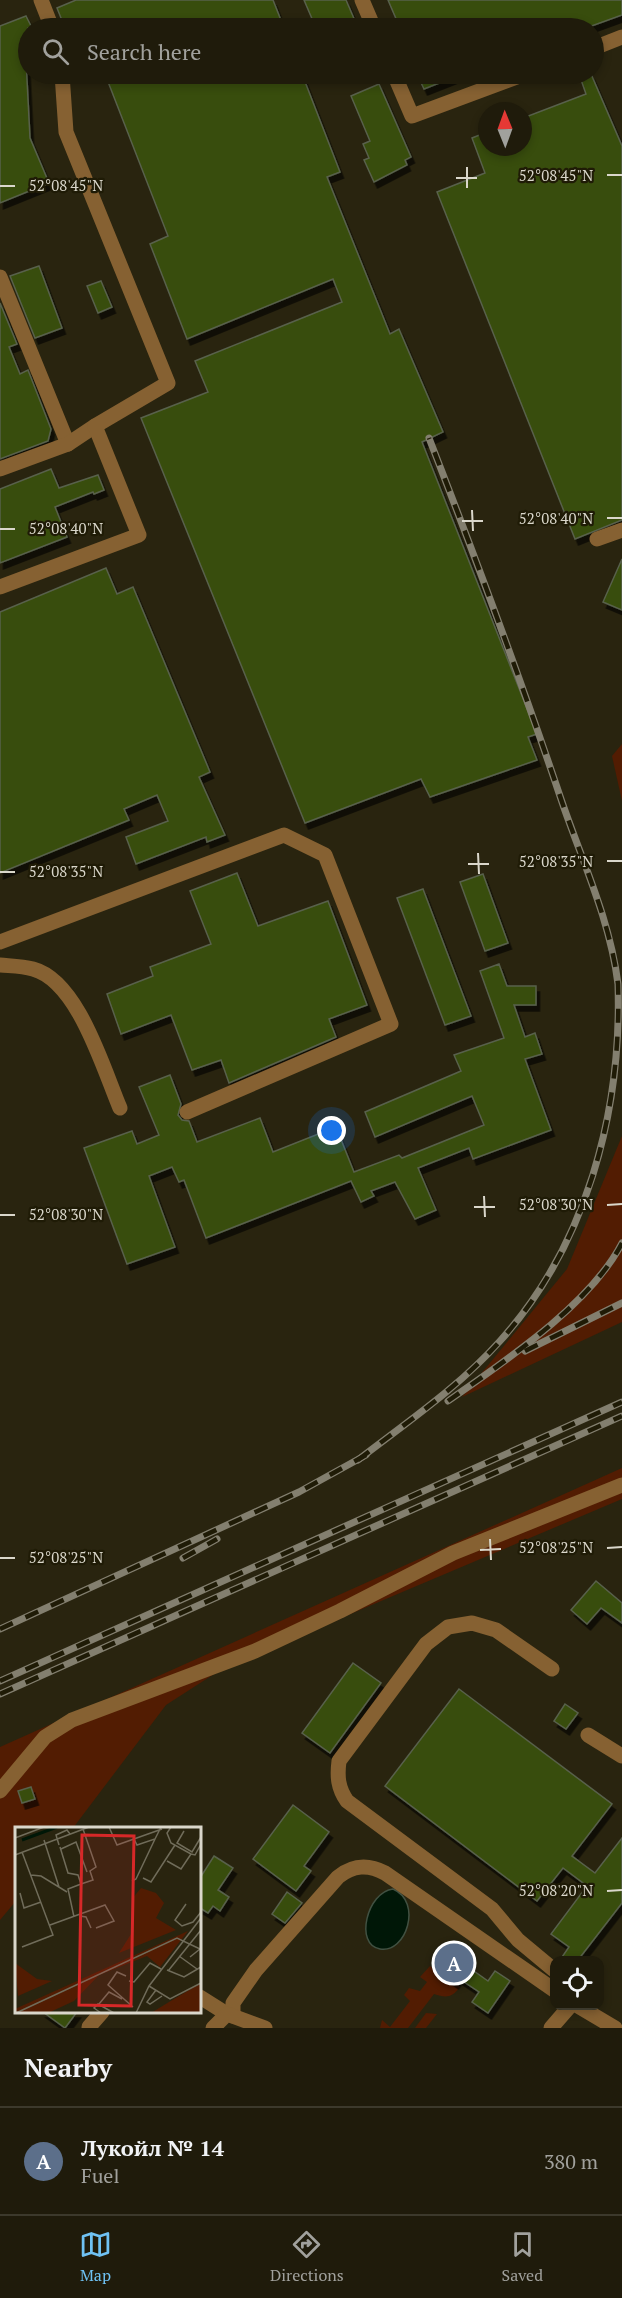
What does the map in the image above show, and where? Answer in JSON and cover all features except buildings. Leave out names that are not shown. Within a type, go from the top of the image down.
[{"type":"lane","points":[[41,0],[48,18]]},
{"type":"lane","points":[[362,0],[370,18]]},
{"type":"lane","points":[[604,44],[622,37]]},
{"type":"lane","points":[[0,469],[68,444],[168,383],[66,132],[63,84]]},
{"type":"lane","points":[[398,84],[412,116],[498,84]]},
{"type":"lane","points":[[0,277],[68,444]]},
{"type":"lane","points":[[0,587],[140,535],[96,426]]},
{"type":"lane","points":[[597,539],[622,530]]},
{"type":"lane","points":[[0,942],[284,835],[326,855],[391,1024],[187,1112]]},
{"type":"lane","points":[[0,964],[34,969],[58,984],[81,1015],[120,1108]]},
{"type":"lane","points":[[0,1791],[45,1737],[72,1720],[255,1651],[340,1611],[469,1545],[622,1485]]},
{"type":"lane","points":[[550,1966],[518,1940],[492,1909],[347,1801],[338,1785],[337,1775],[339,1761],[426,1644],[448,1628],[459,1624],[484,1626],[496,1630],[552,1669]]},
{"type":"lane","points":[[588,1735],[622,1756]]},
{"type":"lane","points":[[213,2028],[230,2015],[233,2003],[256,1970],[338,1877],[361,1866],[378,1869],[550,1986]]},
{"type":"lane","points":[[201,1998],[230,2015],[265,2028]]},
{"type":"lane","points":[[551,2028],[567,2010]]},
{"type":"lane","points":[[585,2010],[615,2028]]},
{"type":"lane","points":[[602,2010],[622,2025]]},
{"type":"lane","points":[[89,2027],[101,2013]]},
{"type":"shaded area","points":[[622,744],[622,801],[612,756]]},
{"type":"shaded area","points":[[622,1136],[622,1322],[462,1397],[567,1269]]},
{"type":"shaded area","points":[[622,1468],[622,1499],[225,1667],[166,1705],[74,1827],[15,1827],[15,1902],[0,1920],[0,1747]]},
{"type":"shaded area","points":[[393,1889],[402,1896],[407,1905],[408,1926],[397,1944],[380,1949],[372,1945],[367,1938],[367,1919],[376,1899],[384,1892]]},
{"type":"shaded area","points":[[430,1966],[460,1987],[449,1996],[434,1994],[408,2028],[380,2028],[382,2020],[390,2027],[410,2001],[404,1995],[409,1988],[420,1991],[427,1982],[420,1977]]},
{"type":"shaded area","points":[[426,2013],[437,2014],[426,2028],[415,2028]]},
{"type":"railway","points":[[358,1460],[432,1404],[484,1358],[530,1304],[555,1263],[576,1220],[593,1175],[605,1129],[618,1032],[618,984],[602,914],[498,620],[429,438]]},
{"type":"railway","points":[[448,1401],[520,1350],[568,1310],[608,1266],[622,1243]]},
{"type":"railway","points":[[525,1351],[622,1303]]},
{"type":"railway","points":[[0,1681],[622,1402]]},
{"type":"railway","points":[[0,1694],[622,1416]]},
{"type":"railway","points":[[0,1629],[299,1492],[366,1455]]},
{"type":"railway","points":[[183,1558],[217,1539]]},
{"type":"place","name":"Лукойл № 14","points":[[454,1963]]}]
